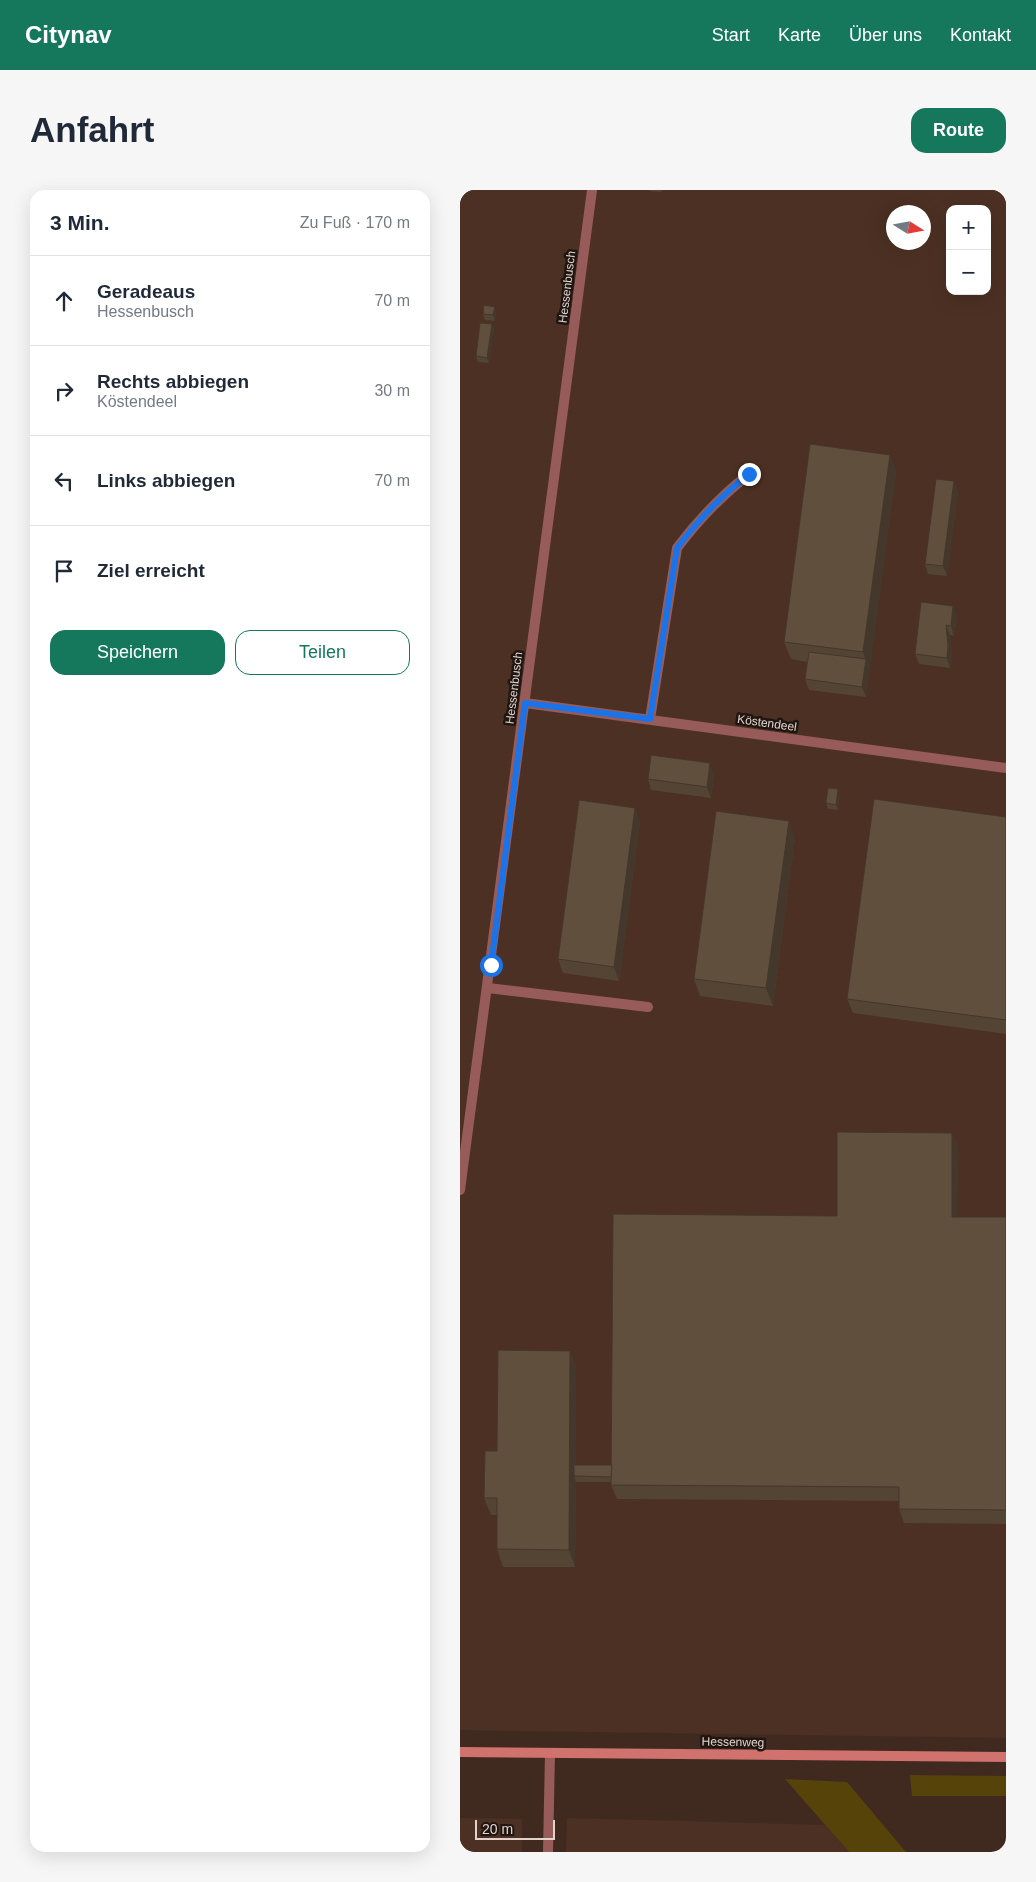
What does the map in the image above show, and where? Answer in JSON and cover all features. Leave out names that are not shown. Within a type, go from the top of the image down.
[{"type":"street","name":"Hessenbusch","points":[[460,1190],[592,190]]},
{"type":"street","points":[[650,719],[677,548],[692,528],[726,492],[749,474]]},
{"type":"street","name":"Köstendeel","points":[[525,703],[1006,768]]},
{"type":"street","points":[[488,988],[648,1007]]},
{"type":"street","name":"Hessenweg","points":[[460,1752],[1006,1757]]},
{"type":"street","points":[[548,1852],[550,1752]]},
{"type":"shaded area","points":[[460,190],[1006,190],[1006,1738],[460,1730]]},
{"type":"shaded area","points":[[910,1775],[1006,1776],[1006,1796],[912,1796]]},
{"type":"shaded area","points":[[785,1779],[847,1782],[906,1852],[849,1852]]},
{"type":"shaded area","points":[[460,1818],[522,1819],[522,1852],[460,1852]]},
{"type":"shaded area","points":[[567,1818],[825,1825],[849,1852],[566,1852]]},
{"type":"building","points":[[484,305],[495,307],[493,315],[483,314]]},
{"type":"building","points":[[480,323],[492,324],[487,358],[476,356]]},
{"type":"building","points":[[810,444],[890,455],[863,652],[784,642]]},
{"type":"building","points":[[936,479],[954,481],[943,566],[925,564]]},
{"type":"building","points":[[921,602],[953,606],[951,626],[946,625],[947,658],[915,654]]},
{"type":"building","points":[[809,652],[866,659],[862,687],[805,679]]},
{"type":"building","points":[[651,755],[710,763],[707,787],[648,779]]},
{"type":"building","points":[[828,788],[838,789],[836,805],[826,803]]},
{"type":"building","points":[[874,799],[1006,817],[1006,1020],[847,999]]},
{"type":"building","points":[[579,800],[635,808],[614,967],[558,959]]},
{"type":"building","points":[[716,811],[789,821],[766,988],[694,979]]},
{"type":"building","points":[[837,1132],[952,1133],[952,1217],[1006,1217],[1006,1510],[899,1509],[899,1487],[611,1485],[613,1214],[837,1216]]},
{"type":"building","points":[[498,1350],[570,1351],[569,1550],[497,1549],[497,1498],[484,1498],[485,1451],[497,1451]]},
{"type":"building","points":[[574,1465],[612,1465],[611,1477],[574,1476]]},
{"type":"route","points":[[491,965],[525,703],[650,719],[677,548],[692,528],[726,492],[749,474]]}]
